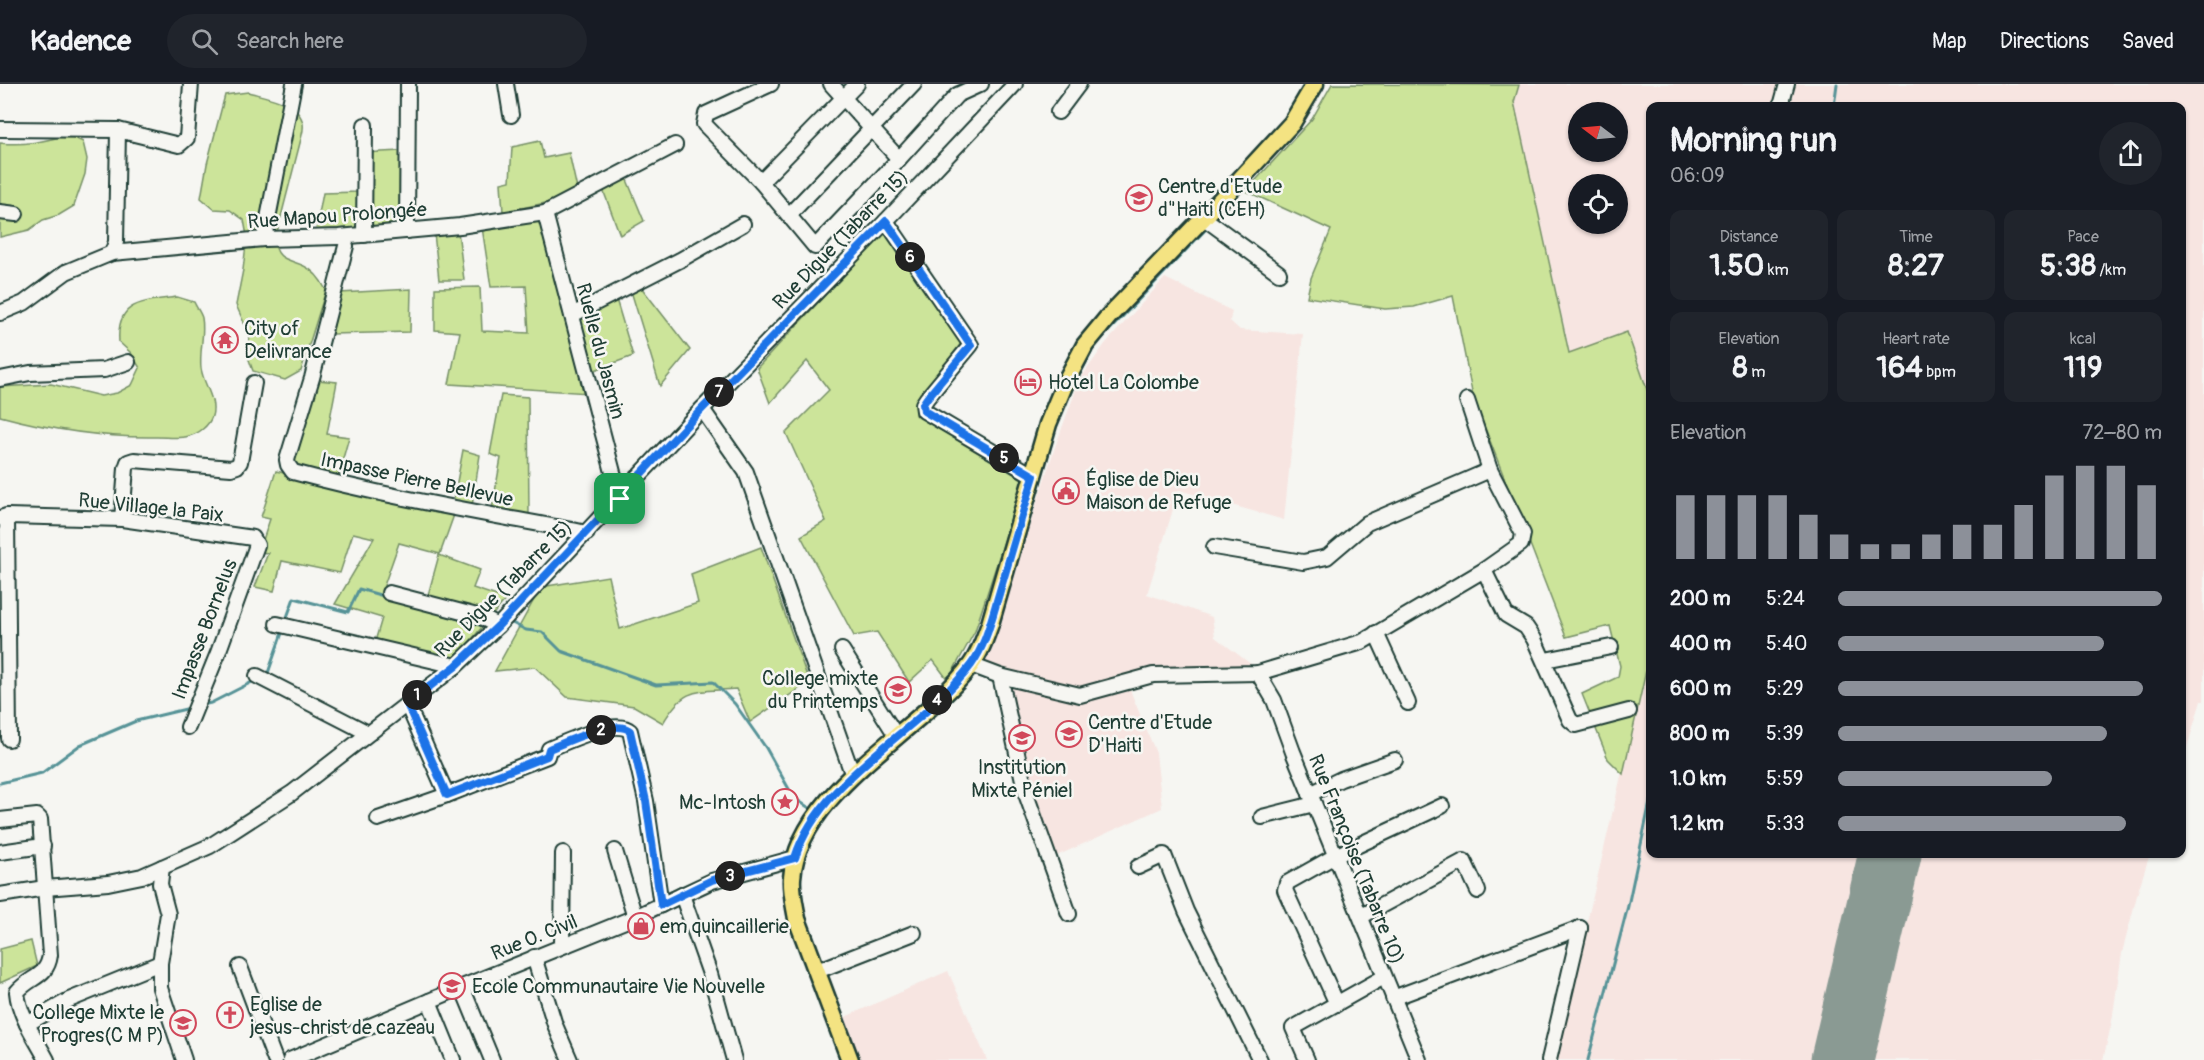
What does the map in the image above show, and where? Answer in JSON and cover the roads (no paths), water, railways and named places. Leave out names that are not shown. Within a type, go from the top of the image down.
[{"type":"main road","points":[[850,1060],[797,919],[793,899],[792,879],[795,858],[805,831],[825,803],[950,688],[971,665],[990,624],[1048,424],[1065,382],[1085,345],[1109,316],[1292,123],[1315,84]]},
{"type":"street","points":[[0,129],[118,130],[179,145],[187,138],[191,84]]},
{"type":"street","points":[[264,239],[294,84]]},
{"type":"street","points":[[406,231],[408,84]]},
{"type":"street","points":[[506,84],[511,115]]},
{"type":"street","points":[[771,84],[706,114],[704,124],[761,182],[815,247],[957,95],[981,84]]},
{"type":"street","points":[[831,84],[899,159]]},
{"type":"street","points":[[761,182],[857,84]]},
{"type":"street","points":[[789,215],[914,84]]},
{"type":"street","points":[[947,84],[957,95]]},
{"type":"street","points":[[1058,112],[1079,84]]},
{"type":"street","points":[[1782,102],[1787,84]]},
{"type":"street","name":"Rue Digue (Tabarre 15)","points":[[0,895],[45,888],[108,883],[142,876],[210,846],[283,799],[456,666],[495,629],[620,499],[702,409],[886,221],[1009,85]]},
{"type":"street","points":[[364,235],[365,125]]},
{"type":"street","points":[[112,253],[116,242],[118,130]]},
{"type":"street","name":"Rue Mapou Prolongée","points":[[0,313],[24,303],[66,272],[112,253],[264,239],[364,235],[459,226],[545,213],[675,145]]},
{"type":"street","points":[[0,212],[16,214]]},
{"type":"street","name":"Ruelle du Jasmin","points":[[545,213],[620,499]]},
{"type":"street","points":[[1204,218],[1279,273]]},
{"type":"street","points":[[886,221],[971,345],[927,398],[923,404],[924,411],[1034,476]]},
{"type":"street","points":[[572,315],[680,260],[742,224]]},
{"type":"street","name":"Impasse Pierre Bellevue","points":[[346,246],[312,378],[287,460],[293,472],[348,487],[415,501],[587,533]]},
{"type":"street","points":[[0,379],[30,373],[104,370],[128,362]]},
{"type":"street","points":[[122,519],[128,462],[134,460],[231,468],[237,466],[240,462],[254,383]]},
{"type":"street","points":[[971,665],[1000,676],[1080,695],[1153,675],[1258,673],[1362,642],[1484,570],[1521,544],[1523,534],[1490,470],[1467,400]]},
{"type":"street","points":[[702,409],[746,471],[853,776]]},
{"type":"street","points":[[1214,547],[1303,562],[1327,557],[1367,523],[1490,470]]},
{"type":"street","points":[[4,517],[9,739]]},
{"type":"street","name":"Rue Village la Paix","points":[[4,517],[122,519],[253,538],[256,545]]},
{"type":"street","name":"Impasse Bornelus","points":[[188,727],[218,653],[256,545]]},
{"type":"street","points":[[1484,570],[1506,615],[1526,627],[1545,660],[1570,720],[1576,725],[1629,711]]},
{"type":"street","points":[[389,593],[481,617],[495,629]]},
{"type":"street","points":[[277,624],[456,666]]},
{"type":"street","points":[[1376,633],[1408,703]]},
{"type":"street","points":[[1545,660],[1611,647]]},
{"type":"street","points":[[842,650],[897,737]]},
{"type":"street","name":"Rue Françoise (Tabarre 10)","points":[[1258,673],[1274,700],[1419,1060]]},
{"type":"street","points":[[257,676],[368,733]]},
{"type":"street","points":[[1000,676],[1026,794],[1068,914]]},
{"type":"street","points":[[407,704],[447,795]]},
{"type":"street","points":[[378,819],[547,756],[549,749],[585,734],[617,727],[627,728],[630,731],[646,801],[661,905]]},
{"type":"street","points":[[1262,817],[1312,799],[1341,779],[1395,760]]},
{"type":"street","points":[[1337,1004],[1285,886],[1288,881],[1335,856],[1442,806]]},
{"type":"street","points":[[0,820],[38,816],[43,846],[50,955],[48,967],[43,973],[22,985],[16,992],[17,1001],[44,1059]]},
{"type":"street","points":[[0,852],[43,846]]},
{"type":"street","points":[[615,850],[635,917]]},
{"type":"street","points":[[562,945],[563,853]]},
{"type":"street","points":[[1138,867],[1164,855],[1186,911],[1260,1060]]},
{"type":"street","name":"Rue O. Civil","points":[[290,1060],[562,945],[635,917],[712,880],[795,858]]},
{"type":"street","points":[[1362,916],[1464,861],[1478,891]]},
{"type":"street","points":[[162,867],[160,884],[168,914],[160,963],[160,988],[184,1060]]},
{"type":"street","points":[[682,895],[710,974],[734,1060]]},
{"type":"street","points":[[1393,998],[1580,928],[1548,1060]]},
{"type":"street","points":[[817,971],[914,933]]},
{"type":"street","points":[[534,957],[555,1025],[570,1060]]},
{"type":"street","points":[[27,1024],[69,1000],[160,963]]},
{"type":"street","points":[[240,967],[275,1060]]},
{"type":"street","points":[[1307,1060],[1293,1028],[1384,977]]},
{"type":"street","points":[[462,987],[492,1060]]},
{"type":"street","points":[[429,1001],[453,1060]]},
{"type":"waterway","points":[[1835,102],[1837,84]]},
{"type":"waterway","points":[[1215,218],[1224,208]]},
{"type":"waterway","points":[[1102,338],[1207,228]]},
{"type":"waterway","points":[[1071,390],[1091,353]]},
{"type":"waterway","points":[[286,620],[294,598],[348,612],[359,589],[387,597]]},
{"type":"waterway","points":[[425,609],[487,627]]},
{"type":"waterway","points":[[508,621],[526,630],[542,632],[561,651],[656,685],[713,682],[735,704],[766,748],[794,798],[814,811]]},
{"type":"waterway","points":[[264,675],[268,673],[283,630]]},
{"type":"waterway","points":[[202,705],[211,703],[256,680]]},
{"type":"waterway","points":[[0,783],[42,773],[80,745],[136,721],[190,708]]},
{"type":"waterway","points":[[1588,1060],[1628,906],[1646,821]]},
{"type":"place","name":"Centre d'Etude d\"Haiti (CEH)","points":[[1139,198]]},
{"type":"place","name":"City of Delivrance","points":[[225,340]]},
{"type":"place","name":"Hotel La Colombe","points":[[1028,382]]},
{"type":"place","name":"Église de Dieu Maison de Refuge","points":[[1066,491]]},
{"type":"place","name":"College mixte du Printemps","points":[[898,690]]},
{"type":"place","name":"Centre d'Etude D'Haiti","points":[[1069,734]]},
{"type":"place","name":"Institution Mixte Péniel","points":[[1022,738]]},
{"type":"place","name":"Mc-Intosh","points":[[785,802]]},
{"type":"place","name":"em quincaillerie","points":[[641,926]]},
{"type":"place","name":"Ecole Communautaire Vie Nouvelle","points":[[452,986]]},
{"type":"place","name":"Eglise de jesus-christ de cazeau","points":[[230,1015]]},
{"type":"place","name":"College Mixte le Progres(C M P)","points":[[183,1023]]}]
